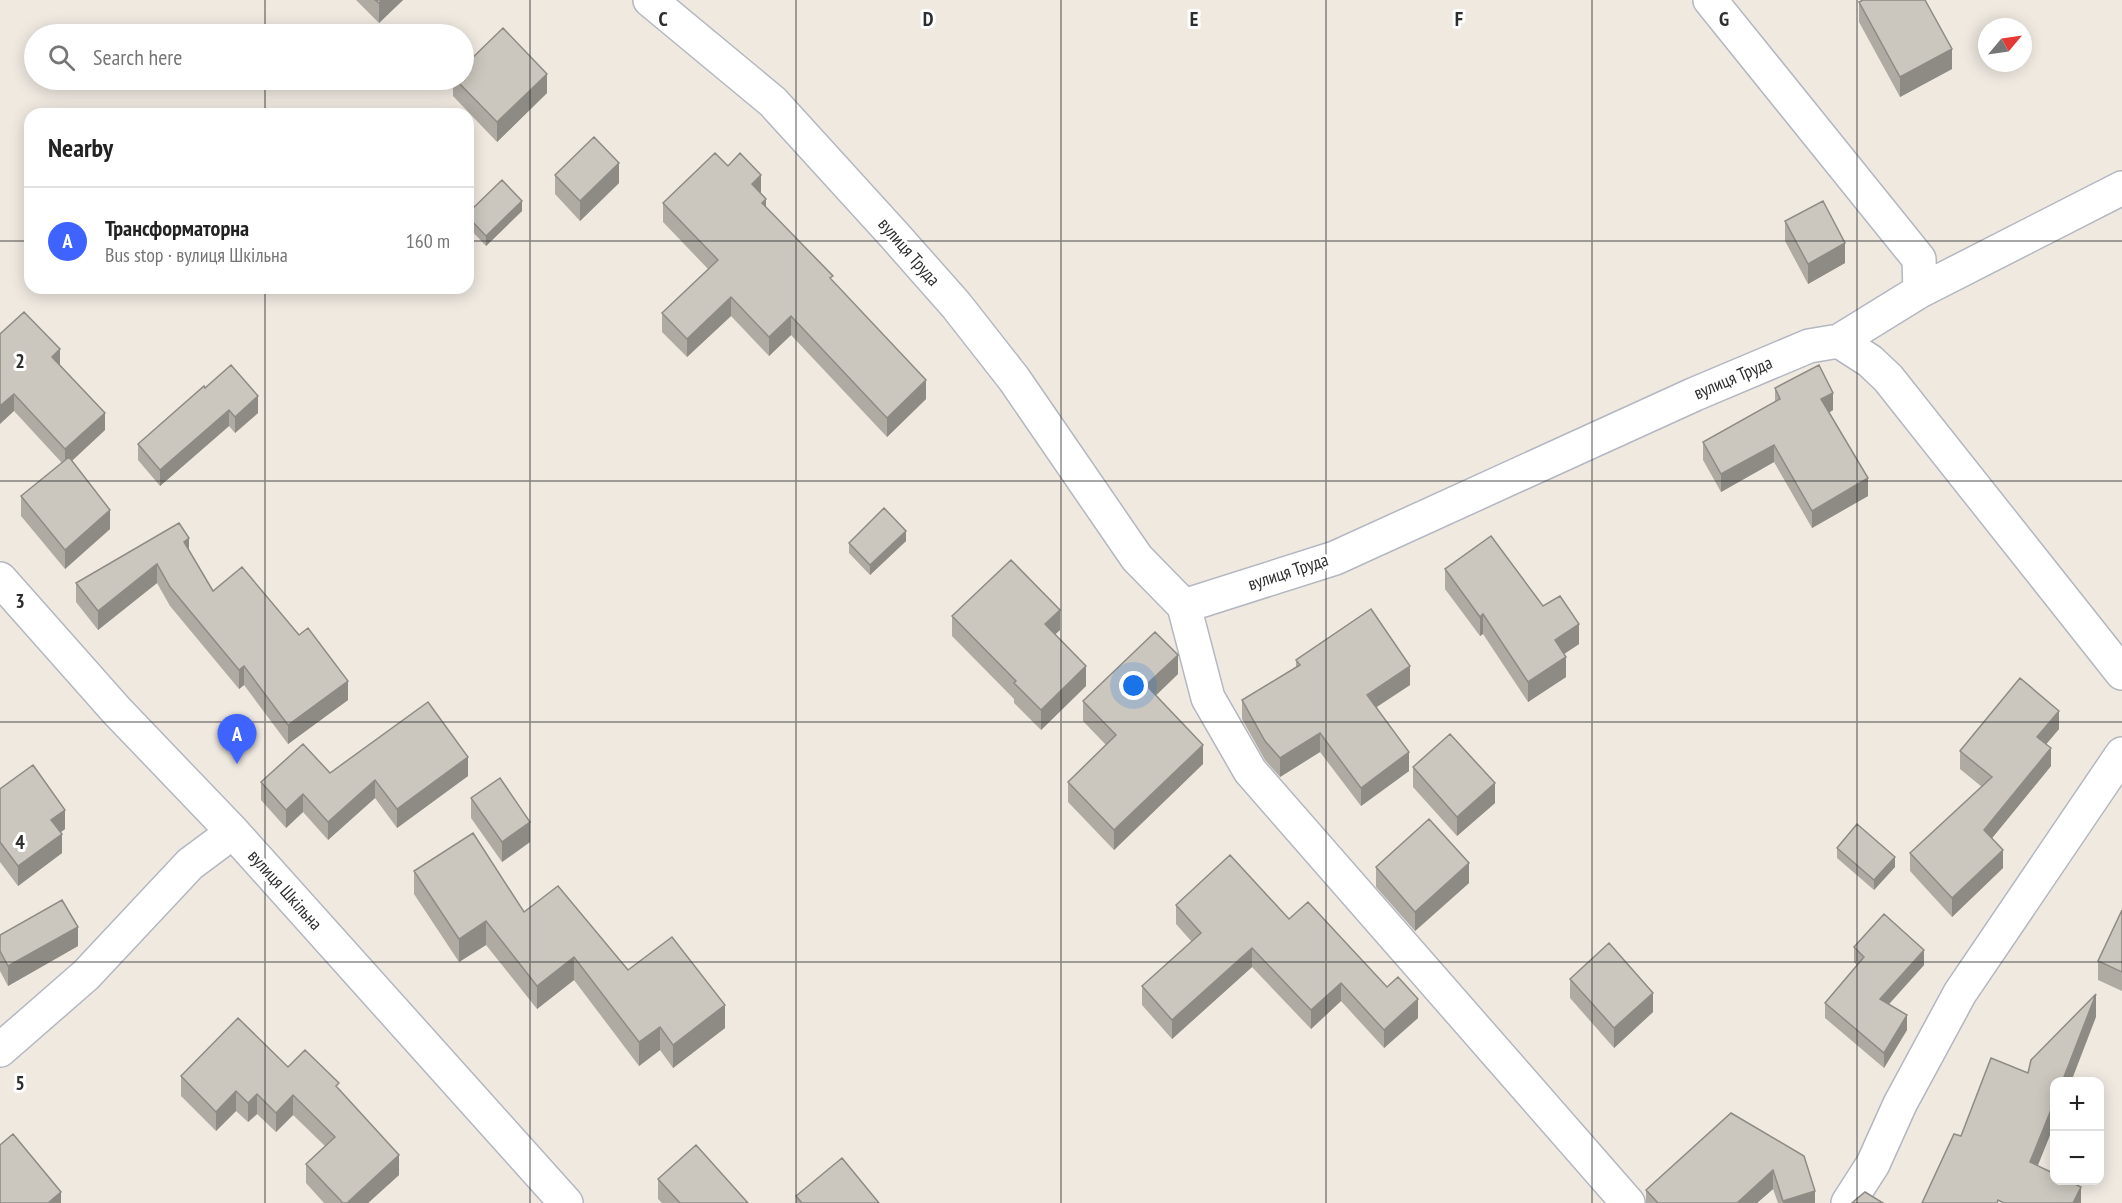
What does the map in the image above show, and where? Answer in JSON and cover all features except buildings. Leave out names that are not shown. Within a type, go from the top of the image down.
[{"type":"street","name":"вулиця Труда","points":[[650,0],[773,102],[956,305],[1014,379],[1137,558],[1184,606],[1335,558],[1705,390],[1809,346],[1839,341],[1920,291],[2122,188]]},
{"type":"street","points":[[1710,0],[1919,259],[1920,291]]},
{"type":"street","points":[[1839,341],[1870,361],[1888,378],[2122,673]]},
{"type":"street","name":"вулиця Шкільна","points":[[0,579],[117,711],[233,832],[564,1202]]},
{"type":"street","points":[[1184,606],[1208,698],[1250,771],[1628,1203]]},
{"type":"street","points":[[1848,1203],[1873,1164],[1900,1104],[1960,993],[2122,754]]},
{"type":"street","points":[[0,1050],[86,975],[190,864],[233,832]]},
{"type":"place","name":"Трансформаторна","points":[[237,764]]}]
